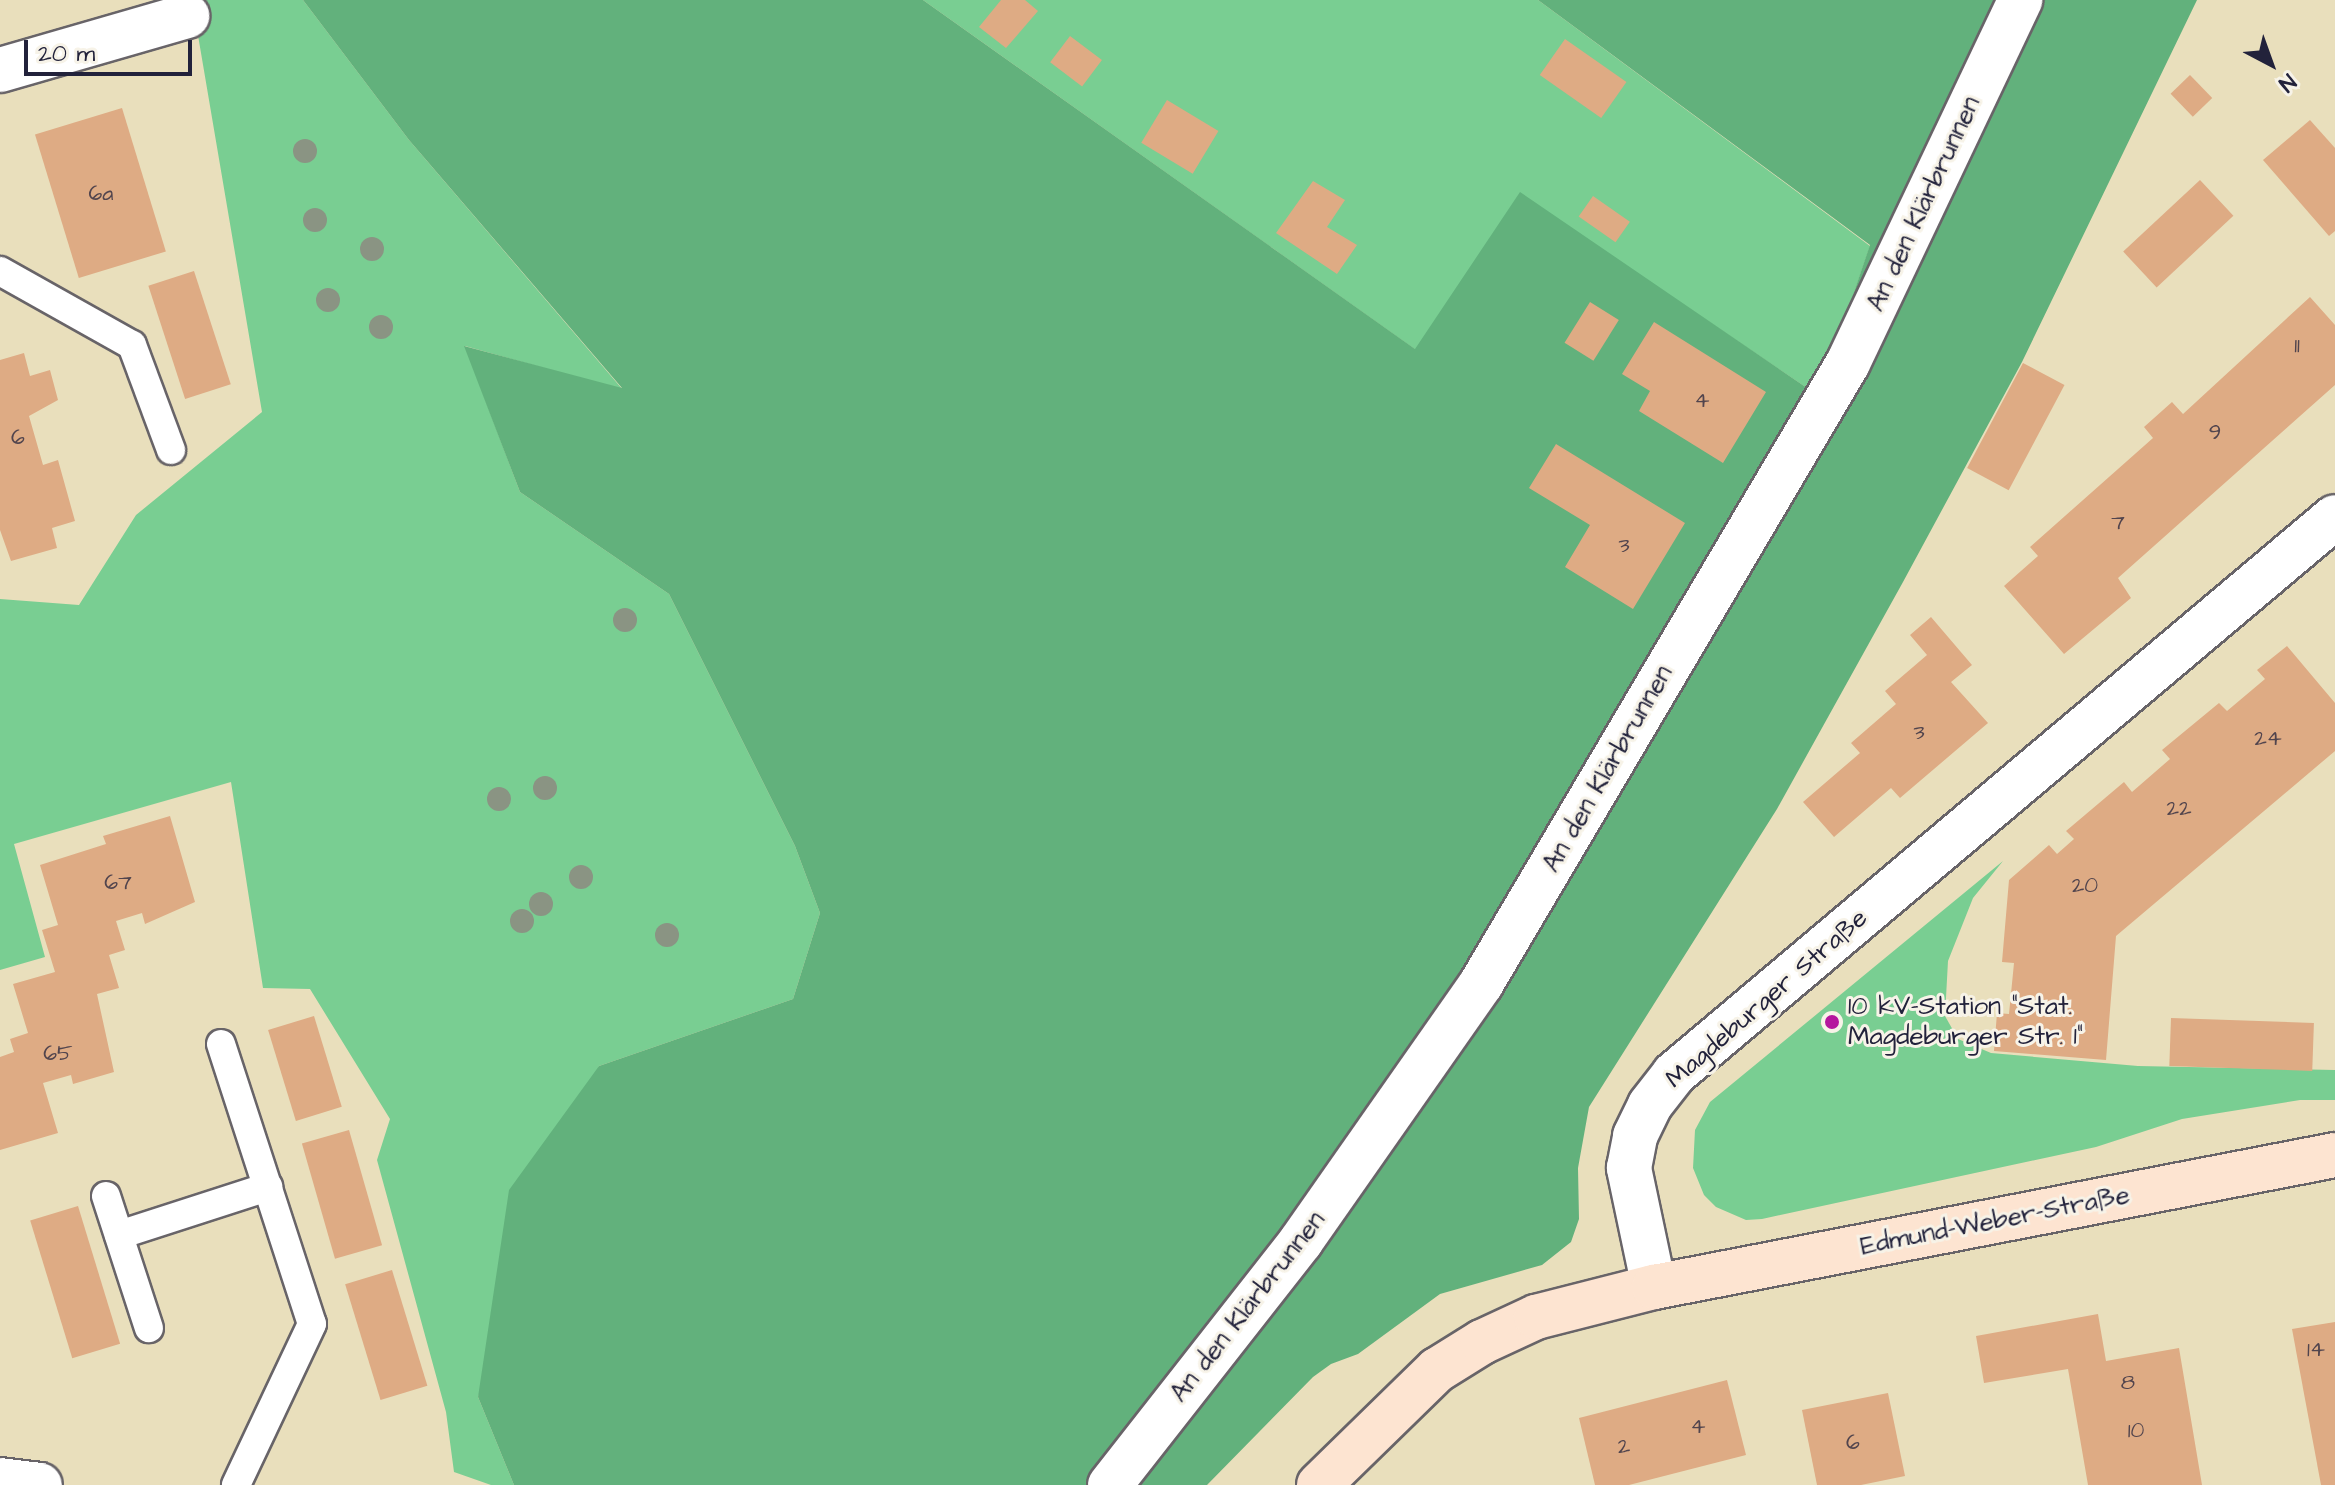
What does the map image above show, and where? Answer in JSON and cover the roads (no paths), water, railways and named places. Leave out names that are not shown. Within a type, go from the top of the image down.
[{"type":"main road","name":"Edmund-Weber-Straße","points":[[1654,1287],[2335,1155]]},
{"type":"main road","points":[[1319,1485],[1400,1402],[1482,1342],[1536,1317],[1654,1287]]},
{"type":"street","name":"An den Klärbrunnen","points":[[1110,1485],[1301,1241],[1481,984],[1848,363],[2020,0]]},
{"type":"street","points":[[0,70],[187,16]]},
{"type":"street","name":"Magdeburger Straße","points":[[1654,1287],[1629,1168],[1645,1115],[1674,1074],[2335,517]]},
{"type":"street","points":[[0,1480],[40,1485]]},
{"type":"lane","points":[[0,271],[132,345],[171,450]]},
{"type":"lane","points":[[221,1044],[312,1324],[236,1485]]},
{"type":"lane","points":[[119,1235],[268,1187]]},
{"type":"lane","points":[[106,1196],[149,1328]]},
{"type":"place","name":"10 kV-Station \"Stat. Magdeburger Str. 1\"","points":[[1832,1022]]}]
